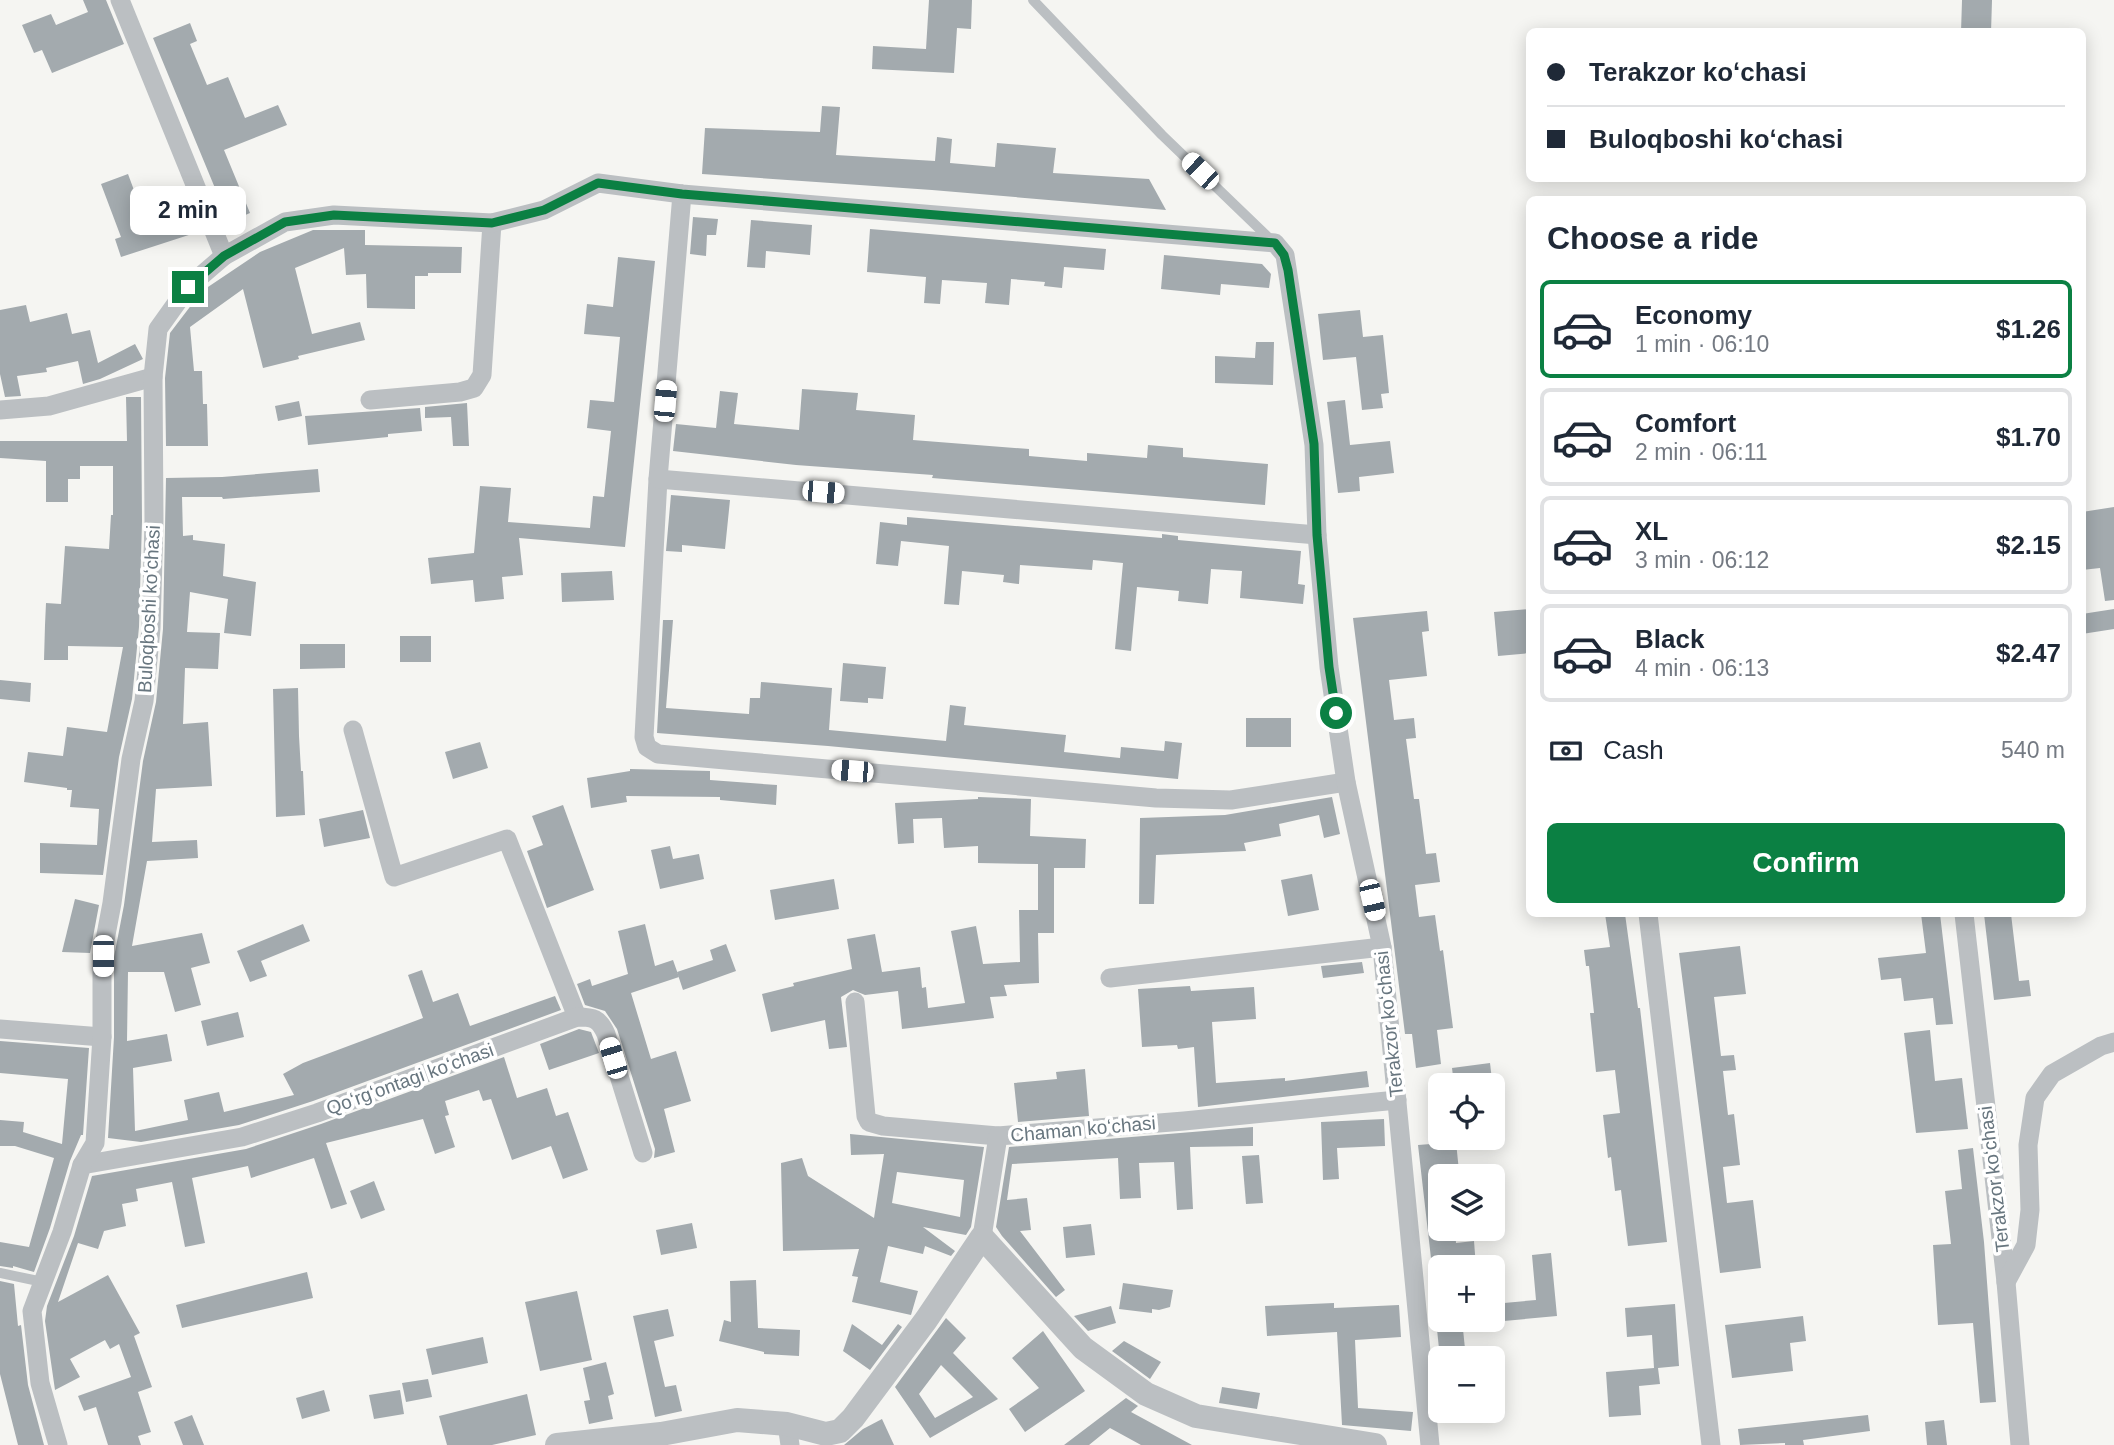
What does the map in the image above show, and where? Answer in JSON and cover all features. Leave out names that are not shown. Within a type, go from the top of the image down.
[{"type":"street","points":[[120,0],[224,256]]},
{"type":"street","name":"Buloqboshi koʻchasi","points":[[58,1445],[40,1383],[32,1311],[82,1166],[95,1143],[102,1037],[103,956],[131,759],[144,701],[151,628],[154,521],[153,377],[158,329],[188,287],[224,256],[285,222],[334,215],[492,223],[544,210],[598,183],[682,194]]},
{"type":"street","points":[[1275,243],[682,194],[658,478],[644,737],[648,747],[658,754],[1156,798],[1231,800],[1346,782]]},
{"type":"street","points":[[370,400],[460,392],[474,388],[482,375],[492,223]]},
{"type":"street","name":"Terakzor koʻchasi","points":[[1275,243],[1284,255],[1288,270],[1314,444],[1317,535],[1329,667],[1346,782],[1382,947],[1430,1445]]},
{"type":"street","points":[[0,410],[49,406],[153,377]]},
{"type":"street","points":[[658,478],[1317,535]]},
{"type":"street","points":[[353,730],[394,877],[507,839],[577,1017],[592,1017],[601,1022],[642,1153]]},
{"type":"street","points":[[1648,917],[1711,1445]]},
{"type":"street","name":"Terakzor koʻchasi","points":[[1964,917],[2006,1282],[2020,1445]]},
{"type":"street","points":[[1111,978],[1382,947]]},
{"type":"street","points":[[855,1002],[866,1116],[869,1122],[883,1126],[998,1136]]},
{"type":"street","name":"Qoʻrgʻontagi koʻchasi","points":[[82,1166],[242,1137],[317,1113],[577,1017]]},
{"type":"street","points":[[0,1029],[102,1037]]},
{"type":"street","points":[[2006,1282],[2026,1245],[2030,1210],[2028,1144],[2035,1098],[2052,1074],[2101,1046],[2114,1042]]},
{"type":"street","name":"Chaman koʻchasi","points":[[789,1435],[840,1431],[853,1418],[926,1320],[982,1237],[998,1136],[1397,1100]]},
{"type":"street","points":[[982,1237],[1083,1348],[1146,1394],[1196,1416],[1375,1445]]},
{"type":"street","points":[[557,1445],[661,1434],[737,1420],[789,1435]]},
{"type":"lane","points":[[1032,0],[1162,135],[1275,243]]},
{"type":"lane","points":[[0,1273],[43,1282]]},
{"type":"building","points":[[83,0],[106,0],[124,44],[52,73],[42,50],[34,53],[22,25],[51,14],[56,25],[88,12]]},
{"type":"building","points":[[929,0],[972,0],[971,29],[957,28],[954,73],[872,69],[873,46],[926,49]]},
{"type":"building","points":[[1962,0],[1992,0],[1991,28],[1961,28]]},
{"type":"building","points":[[190,23],[197,41],[190,44],[207,85],[228,77],[245,118],[278,105],[287,125],[224,150],[250,213],[229,222],[153,38]]},
{"type":"building","points":[[822,106],[840,107],[836,155],[935,161],[937,137],[952,139],[950,163],[995,167],[997,143],[1056,148],[1053,173],[1149,179],[1166,210],[702,174],[705,128],[820,132]]},
{"type":"building","points":[[128,174],[148,228],[191,213],[198,232],[121,257],[115,239],[121,237],[101,184]]},
{"type":"building","points":[[693,217],[718,219],[716,235],[707,235],[706,256],[690,254]]},
{"type":"building","points":[[751,220],[812,225],[810,255],[766,251],[765,268],[747,267]]},
{"type":"building","points":[[870,229],[1106,249],[1104,270],[1064,267],[1062,288],[1044,286],[1045,282],[1011,279],[1009,305],[985,303],[987,283],[942,280],[940,304],[924,303],[926,277],[867,272]]},
{"type":"building","points":[[313,230],[365,230],[365,245],[462,247],[461,273],[428,273],[428,276],[415,276],[415,309],[367,308],[366,274],[346,275],[344,248],[295,268],[312,334],[360,322],[365,340],[298,356],[299,359],[263,368],[243,289],[190,327],[194,371],[202,371],[203,404],[207,404],[208,446],[166,446],[165,378],[170,333],[202,291],[260,252]]},
{"type":"building","points":[[1164,255],[1262,264],[1271,274],[1269,288],[1221,284],[1220,295],[1161,289]]},
{"type":"building","points":[[618,257],[655,261],[625,547],[519,538],[523,575],[502,577],[504,599],[475,602],[473,580],[431,584],[428,558],[474,553],[480,486],[511,488],[508,522],[590,528],[593,496],[604,497],[611,431],[587,428],[590,400],[614,402],[620,337],[584,334],[587,304],[613,307]]},
{"type":"building","points":[[26,305],[30,322],[67,313],[72,334],[90,330],[98,363],[135,344],[143,359],[83,384],[78,361],[46,368],[47,372],[17,376],[21,396],[5,397],[0,374],[0,310]]},
{"type":"building","points":[[1360,310],[1363,337],[1383,335],[1389,393],[1381,394],[1383,408],[1362,410],[1356,357],[1323,360],[1318,314]]},
{"type":"building","points":[[1256,342],[1274,342],[1273,385],[1215,383],[1215,356],[1255,358]]},
{"type":"building","points":[[802,389],[858,393],[856,410],[915,415],[913,440],[1029,449],[1029,456],[1087,461],[1087,453],[1147,458],[1148,445],[1183,448],[1183,457],[1268,464],[1265,505],[932,478],[933,475],[796,465],[673,451],[676,424],[716,428],[720,391],[738,393],[734,424],[799,430]]},
{"type":"building","points":[[126,397],[141,397],[139,627],[132,699],[119,757],[103,875],[40,873],[40,843],[97,845],[99,809],[70,807],[72,790],[67,788],[24,782],[28,752],[63,756],[67,727],[107,732],[123,647],[68,646],[68,660],[44,660],[46,603],[61,604],[65,546],[109,549],[113,515],[113,466],[80,466],[80,479],[68,479],[68,502],[46,502],[46,461],[0,458],[0,441],[127,441]]},
{"type":"building","points":[[1345,400],[1350,445],[1390,441],[1394,473],[1359,477],[1360,491],[1338,493],[1327,402]]},
{"type":"building","points":[[299,401],[302,416],[278,421],[275,406]]},
{"type":"building","points":[[467,403],[469,446],[453,446],[451,417],[425,418],[425,407]]},
{"type":"building","points":[[420,408],[422,431],[308,445],[305,416]]},
{"type":"building","points":[[318,469],[320,492],[223,499],[182,497],[183,536],[193,535],[193,540],[225,544],[223,576],[256,582],[251,636],[224,633],[228,599],[190,592],[187,632],[220,633],[218,669],[185,668],[183,724],[208,722],[212,786],[156,789],[152,842],[197,840],[198,858],[147,861],[132,946],[202,933],[210,963],[191,968],[201,1005],[175,1012],[164,972],[128,972],[127,1041],[167,1034],[172,1061],[133,1068],[135,1131],[188,1120],[184,1100],[219,1092],[224,1112],[294,1095],[283,1074],[303,1063],[423,1018],[408,975],[422,970],[433,1002],[458,993],[470,1026],[555,996],[561,1010],[313,1101],[239,1125],[141,1142],[108,1138],[114,1037],[114,957],[124,905],[143,761],[156,702],[163,629],[166,478],[222,477]]},
{"type":"building","points":[[671,495],[730,500],[725,549],[682,545],[682,552],[666,551]]},
{"type":"building","points":[[2114,507],[2114,600],[2105,601],[2100,568],[2086,570],[2086,511]]},
{"type":"building","points":[[907,517],[1162,538],[1162,534],[1178,536],[1178,540],[1301,551],[1298,584],[1305,585],[1303,604],[1240,598],[1242,571],[1211,569],[1208,604],[1178,601],[1179,591],[1137,587],[1131,651],[1115,649],[1123,563],[1093,560],[1092,570],[1020,565],[1019,584],[1003,582],[1004,575],[962,571],[959,605],[944,604],[949,546],[901,541],[898,566],[876,564],[880,522],[907,525]]},
{"type":"building","points":[[612,571],[614,600],[562,602],[561,573]]},
{"type":"building","points":[[1526,609],[1526,653],[1498,656],[1494,612]]},
{"type":"building","points":[[2114,609],[2114,629],[2086,633],[2086,613]]},
{"type":"building","points":[[1427,611],[1429,631],[1422,632],[1427,676],[1389,680],[1394,720],[1414,718],[1416,738],[1406,739],[1414,799],[1419,799],[1426,854],[1436,853],[1440,882],[1415,885],[1419,917],[1435,915],[1440,951],[1443,950],[1453,1028],[1437,1030],[1441,1064],[1416,1068],[1412,1034],[1405,1034],[1353,618]]},
{"type":"building","points":[[663,620],[673,620],[666,708],[749,714],[750,698],[760,698],[761,682],[832,688],[829,730],[946,741],[950,705],[966,707],[964,725],[1066,735],[1064,752],[1120,758],[1121,747],[1164,751],[1165,741],[1182,743],[1178,779],[657,733]]},
{"type":"building","points":[[400,636],[431,636],[431,662],[400,662]]},
{"type":"building","points":[[300,644],[345,644],[345,668],[300,669]]},
{"type":"building","points":[[843,663],[886,667],[883,699],[868,698],[868,703],[840,701]]},
{"type":"building","points":[[0,680],[31,683],[30,702],[0,699]]},
{"type":"building","points":[[298,688],[305,815],[276,817],[273,689]]},
{"type":"building","points":[[1246,718],[1291,718],[1291,747],[1246,747]]},
{"type":"building","points":[[480,742],[488,768],[453,779],[445,752]]},
{"type":"building","points":[[630,769],[710,771],[710,780],[777,785],[776,805],[720,800],[720,797],[626,796],[627,802],[591,808],[587,778]]},
{"type":"building","points":[[978,797],[1031,799],[1030,836],[1086,839],[1085,868],[1054,868],[1054,933],[1038,933],[1039,983],[1004,985],[1007,996],[990,997],[994,1018],[902,1029],[898,991],[865,995],[853,990],[841,997],[847,1047],[829,1049],[825,1020],[771,1032],[762,994],[794,986],[793,983],[852,969],[847,939],[875,934],[882,972],[920,967],[928,1008],[965,1003],[951,931],[976,926],[983,964],[1020,962],[1019,910],[1038,910],[1038,864],[978,863],[978,846],[944,848],[942,818],[913,819],[914,843],[898,844],[895,803]]},
{"type":"building","points":[[1332,797],[1340,834],[1324,838],[1319,815],[1279,824],[1281,836],[1244,843],[1246,851],[1156,855],[1154,904],[1139,904],[1140,818],[1225,815]]},
{"type":"building","points":[[563,805],[594,890],[547,908],[527,851],[543,845],[532,816]]},
{"type":"building","points":[[363,810],[370,838],[324,847],[319,819]]},
{"type":"building","points":[[670,846],[673,859],[699,854],[704,879],[660,889],[651,850]]},
{"type":"building","points":[[1312,874],[1319,910],[1288,916],[1281,880]]},
{"type":"building","points":[[834,879],[839,909],[775,920],[770,890]]},
{"type":"building","points":[[75,899],[99,905],[90,953],[62,952]]},
{"type":"building","points":[[1605,917],[1625,917],[1640,1008],[1667,1242],[1628,1246],[1621,1190],[1615,1191],[1611,1157],[1608,1158],[1603,1115],[1620,1113],[1615,1070],[1596,1072],[1590,1013],[1594,1013],[1589,966],[1586,966],[1584,950],[1610,947]]},
{"type":"building","points":[[1921,917],[1940,917],[1953,1024],[1936,1025],[1933,998],[1904,1001],[1901,978],[1881,980],[1878,958],[1926,953]]},
{"type":"building","points":[[1984,917],[2011,917],[2019,981],[2029,980],[2031,996],[1994,1000]]},
{"type":"building","points":[[303,924],[310,941],[261,961],[267,976],[250,982],[237,951]]},
{"type":"building","points":[[645,924],[655,966],[673,960],[679,977],[631,993],[651,1059],[676,1051],[691,1101],[664,1109],[675,1152],[654,1158],[655,1149],[617,1029],[605,1011],[585,1005],[577,984],[590,979],[592,986],[628,974],[618,931]]},
{"type":"building","points":[[726,944],[736,971],[683,990],[677,972],[713,960],[710,950]]},
{"type":"building","points":[[1740,946],[1746,994],[1714,997],[1721,1056],[1734,1055],[1736,1070],[1723,1071],[1728,1115],[1734,1114],[1740,1165],[1723,1167],[1727,1203],[1753,1200],[1761,1268],[1720,1273],[1679,953]]},
{"type":"building","points":[[1362,962],[1364,973],[1323,978],[1321,966]]},
{"type":"building","points":[[1190,986],[1191,991],[1254,987],[1256,1019],[1212,1022],[1216,1083],[1285,1078],[1285,1081],[1367,1071],[1369,1087],[1198,1107],[1194,1047],[1142,1047],[1138,989]]},
{"type":"building","points":[[238,1012],[244,1037],[207,1046],[201,1021]]},
{"type":"building","points":[[579,1029],[591,1032],[599,1053],[549,1070],[540,1044]]},
{"type":"building","points":[[1930,1030],[1935,1081],[1962,1078],[1968,1129],[1916,1133],[1904,1033]]},
{"type":"building","points":[[0,1041],[89,1048],[83,1135],[70,1161],[34,1272],[13,1266],[0,1266],[0,1242],[29,1247],[54,1158],[15,1146],[0,1146],[0,1120],[24,1122],[23,1132],[62,1144],[68,1079],[0,1073]]},
{"type":"building","points":[[504,1057],[517,1098],[547,1088],[556,1116],[568,1112],[588,1170],[563,1179],[551,1146],[512,1160],[491,1099],[483,1101],[479,1090],[445,1101],[449,1115],[445,1116],[455,1147],[435,1154],[423,1119],[326,1143],[347,1204],[331,1209],[314,1158],[251,1178],[248,1166],[192,1178],[205,1243],[185,1247],[172,1182],[136,1189],[138,1201],[122,1204],[126,1226],[104,1231],[98,1249],[78,1243],[58,1302],[108,1275],[140,1333],[134,1336],[152,1387],[138,1392],[151,1432],[138,1436],[141,1445],[108,1445],[96,1407],[84,1411],[78,1396],[131,1377],[119,1344],[110,1349],[105,1340],[70,1359],[80,1377],[55,1390],[45,1321],[47,1306],[74,1236],[92,1176],[246,1149]]},
{"type":"building","points":[[1490,1063],[1491,1073],[1453,1073],[1452,1068]]},
{"type":"building","points":[[1085,1069],[1089,1116],[1018,1122],[1014,1083],[1057,1079],[1056,1072]]},
{"type":"building","points":[[1384,1119],[1385,1146],[1337,1148],[1339,1179],[1323,1180],[1321,1122]]},
{"type":"building","points":[[1253,1127],[1253,1146],[1190,1147],[1193,1209],[1177,1210],[1174,1162],[1139,1163],[1141,1198],[1120,1199],[1118,1158],[1012,1164],[1007,1200],[1027,1198],[1031,1230],[1020,1231],[1065,1290],[1056,1297],[996,1227],[1009,1147]]},
{"type":"building","points":[[850,1134],[984,1147],[971,1227],[966,1235],[923,1227],[955,1251],[951,1256],[925,1246],[923,1254],[888,1246],[880,1282],[918,1291],[911,1315],[852,1302],[858,1277],[852,1276],[859,1249],[783,1251],[781,1163],[802,1158],[808,1176],[874,1218],[884,1154],[851,1155]],"holes":[[[897,1172],[964,1180],[960,1217],[892,1203]]]},
{"type":"building","points":[[1428,1144],[1428,1150],[1457,1150],[1458,1164],[1428,1164],[1428,1232],[1418,1145]]},
{"type":"building","points":[[1973,1148],[1984,1242],[1996,1402],[1980,1403],[1973,1323],[1938,1325],[1933,1245],[1951,1244],[1945,1191],[1962,1189],[1958,1150]]},
{"type":"building","points":[[1259,1155],[1263,1203],[1246,1204],[1242,1156]]},
{"type":"building","points":[[374,1181],[385,1210],[361,1219],[350,1191]]},
{"type":"building","points":[[692,1223],[697,1248],[661,1255],[656,1230]]},
{"type":"building","points":[[1091,1224],[1095,1255],[1066,1258],[1063,1227]]},
{"type":"building","points":[[1429,1241],[1474,1241],[1475,1255],[1431,1255]]},
{"type":"building","points":[[1551,1253],[1557,1316],[1505,1321],[1505,1303],[1536,1300],[1532,1255]]},
{"type":"building","points":[[307,1272],[313,1298],[182,1328],[176,1305]]},
{"type":"building","points":[[756,1280],[758,1328],[800,1330],[799,1356],[764,1354],[719,1341],[724,1320],[731,1322],[730,1281]]},
{"type":"building","points":[[0,1281],[14,1284],[28,1385],[44,1445],[18,1445],[0,1374]]},
{"type":"building","points":[[1123,1283],[1173,1290],[1170,1307],[1152,1309],[1152,1313],[1119,1309]]},
{"type":"building","points":[[577,1291],[592,1360],[540,1371],[525,1302]]},
{"type":"building","points":[[1334,1303],[1334,1308],[1399,1305],[1401,1337],[1355,1340],[1358,1408],[1413,1412],[1411,1431],[1342,1425],[1337,1332],[1267,1336],[1265,1306]]},
{"type":"building","points":[[1675,1304],[1679,1366],[1658,1368],[1660,1384],[1639,1386],[1641,1415],[1609,1417],[1606,1372],[1654,1368],[1652,1335],[1627,1337],[1625,1308]]},
{"type":"building","points":[[1111,1306],[1116,1323],[1088,1331],[1074,1316]]},
{"type":"building","points":[[668,1309],[674,1336],[654,1341],[665,1387],[676,1385],[682,1411],[655,1417],[633,1316]]},
{"type":"building","points":[[1803,1316],[1806,1341],[1790,1343],[1793,1371],[1732,1378],[1725,1325]]},
{"type":"building","points":[[946,1318],[966,1338],[953,1353],[998,1399],[930,1438],[895,1387]],"holes":[[[941,1365],[973,1397],[935,1418],[919,1394]]]},
{"type":"building","points":[[852,1324],[882,1345],[898,1324],[902,1327],[870,1370],[843,1351]]},
{"type":"building","points":[[1043,1331],[1085,1391],[1025,1432],[1009,1409],[1039,1388],[1012,1358]]},
{"type":"building","points":[[1437,1332],[1463,1332],[1465,1346],[1439,1346]]},
{"type":"building","points":[[483,1337],[488,1363],[432,1375],[426,1349]]},
{"type":"building","points":[[1124,1341],[1161,1362],[1150,1379],[1112,1351]]},
{"type":"building","points":[[606,1362],[614,1394],[608,1396],[613,1419],[589,1424],[584,1401],[590,1400],[583,1368]]},
{"type":"building","points":[[428,1379],[432,1397],[406,1402],[402,1383]]},
{"type":"building","points":[[1222,1387],[1260,1393],[1257,1409],[1219,1403]]},
{"type":"building","points":[[324,1390],[330,1411],[302,1419],[296,1398]]},
{"type":"building","points":[[400,1390],[404,1414],[374,1419],[369,1395]]},
{"type":"building","points":[[527,1394],[536,1435],[492,1445],[447,1445],[439,1416]]},
{"type":"building","points":[[1126,1398],[1138,1406],[1131,1412],[1192,1445],[1141,1445],[1110,1428],[1089,1445],[1064,1445]]},
{"type":"building","points":[[192,1415],[204,1445],[183,1445],[174,1422]]},
{"type":"building","points":[[1868,1415],[1870,1431],[1803,1440],[1804,1445],[1740,1445],[1738,1429]]},
{"type":"building","points":[[882,1419],[894,1445],[844,1445],[863,1429]]},
{"type":"building","points":[[1944,1420],[1947,1445],[1927,1445],[1925,1422]]},
{"type":"route","points":[[188,287],[224,256],[285,222],[334,215],[492,223],[544,210],[598,183],[682,194],[1275,243],[1284,255],[1288,270],[1314,444],[1317,535],[1336,713]]}]
